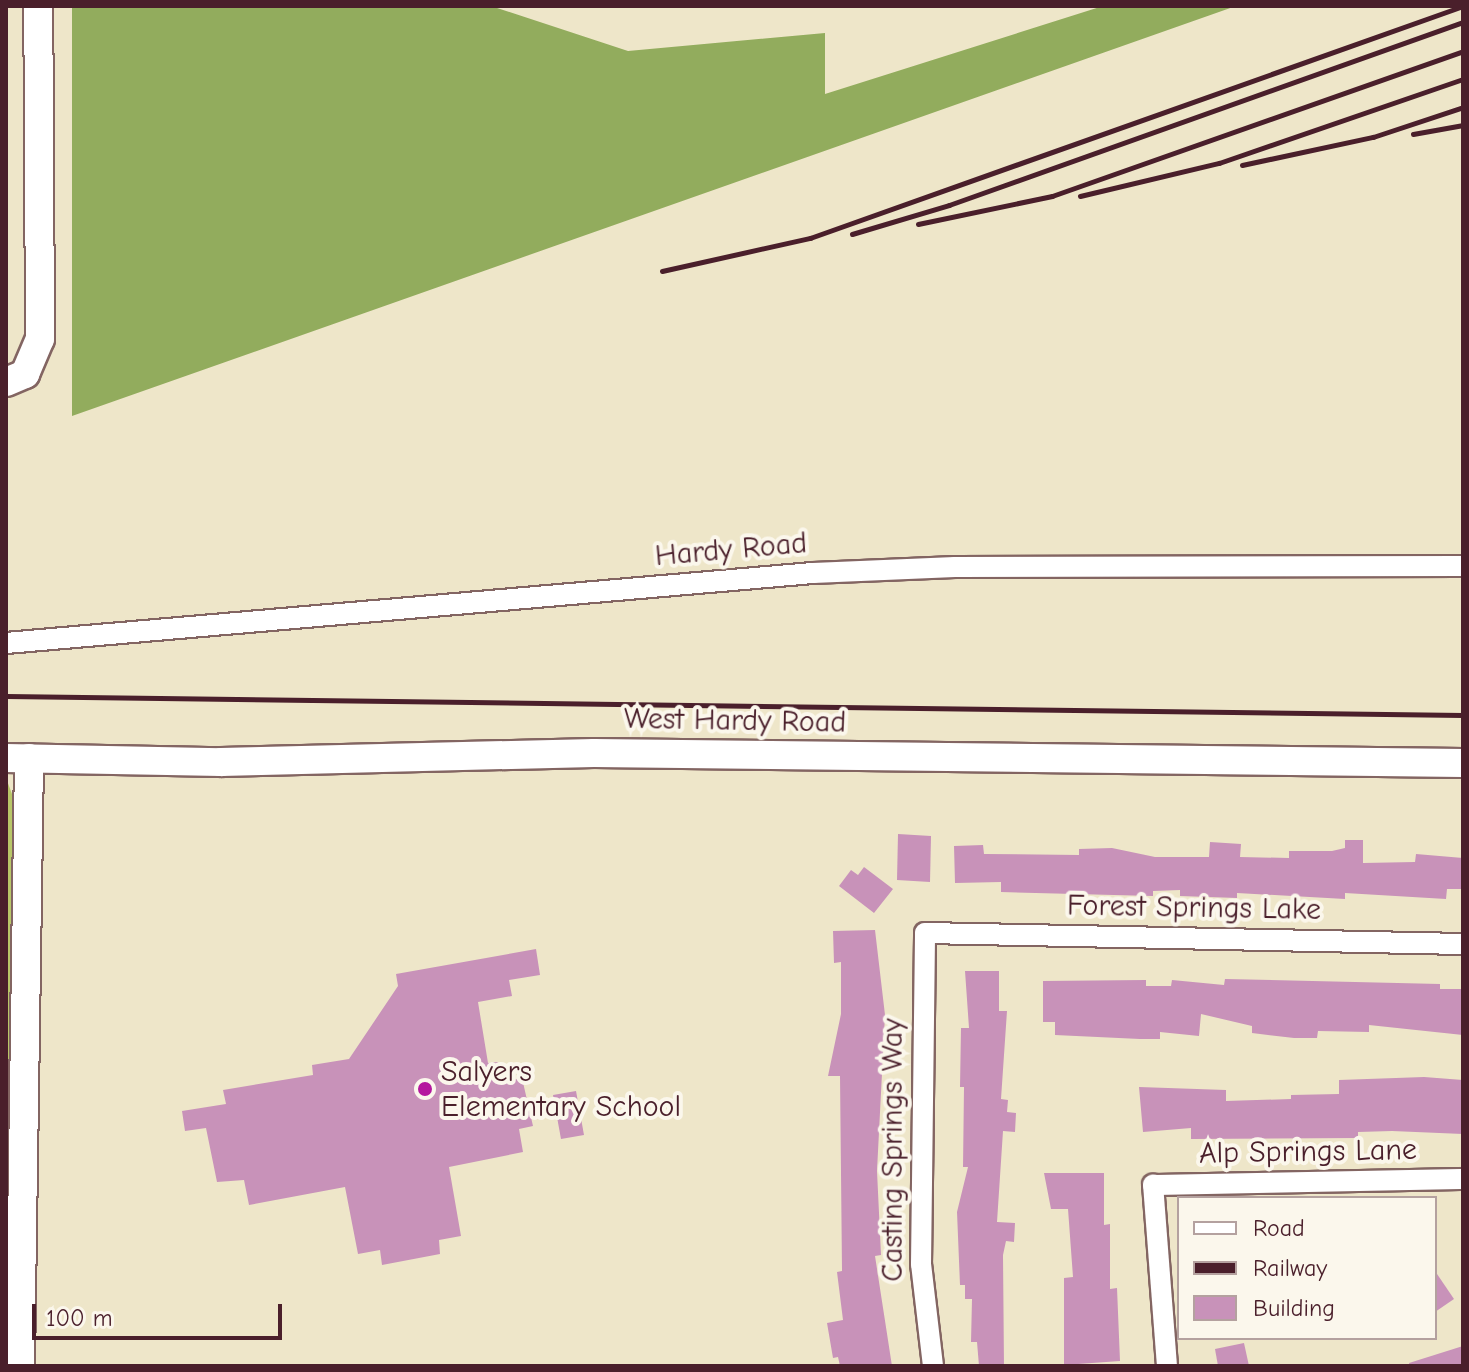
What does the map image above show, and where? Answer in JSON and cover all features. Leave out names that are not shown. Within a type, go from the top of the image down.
[{"type":"main road","points":[[6,382],[25,374],[40,339],[38,6]]},
{"type":"main road","name":"West Hardy Road","points":[[17,758],[221,762],[594,753],[1463,763]]},
{"type":"main road","points":[[17,758],[20,1366]]},
{"type":"street","name":"Hardy Road","points":[[6,643],[813,573],[955,567],[1463,566]]},
{"type":"street","name":"Forest Springs Lake","points":[[925,933],[1463,944]]},
{"type":"street","name":"Casting Springs Way","points":[[925,933],[921,1264],[933,1366]]},
{"type":"street","name":"Alp Springs Lane","points":[[1167,1366],[1153,1185],[1371,1190],[1418,1189],[1463,1179]]},
{"type":"green space","points":[[72,6],[491,6],[628,51],[825,33],[825,94],[1103,6],[1236,6],[72,416]]},
{"type":"green space","points":[[6,778],[15,802],[6,1275]]},
{"type":"building","points":[[898,834],[931,836],[930,882],[897,880]]},
{"type":"building","points":[[1345,840],[1363,840],[1363,863],[1415,862],[1416,854],[1463,858],[1463,889],[1447,889],[1446,899],[1345,893],[1345,899],[1237,893],[1237,898],[1180,896],[1180,890],[1153,891],[1153,896],[1001,892],[1001,882],[955,883],[954,846],[983,845],[984,854],[1079,855],[1079,849],[1112,848],[1155,857],[1209,857],[1210,842],[1241,844],[1240,857],[1289,858],[1289,851],[1345,848]]},
{"type":"building","points":[[864,867],[893,889],[874,913],[839,886],[851,870],[858,875]]},
{"type":"building","points":[[875,930],[885,1015],[877,1171],[881,1255],[875,1256],[892,1366],[840,1366],[838,1357],[833,1358],[827,1323],[843,1320],[837,1272],[842,1271],[840,1076],[828,1076],[841,1014],[841,962],[834,963],[833,931]]},
{"type":"building","points":[[536,949],[540,975],[509,980],[512,996],[478,1002],[488,1063],[498,1062],[502,1082],[522,1078],[533,1126],[519,1129],[523,1152],[449,1167],[461,1236],[439,1240],[440,1254],[382,1265],[380,1250],[358,1254],[345,1187],[249,1205],[244,1180],[217,1182],[206,1128],[185,1131],[182,1111],[226,1104],[223,1090],[313,1075],[312,1065],[349,1059],[398,986],[396,974]]},
{"type":"building","points":[[965,971],[999,971],[999,1011],[1007,1011],[1001,1099],[1008,1100],[1007,1112],[1016,1113],[1015,1132],[1003,1131],[997,1222],[1015,1223],[1014,1242],[1006,1241],[1003,1255],[1004,1366],[979,1366],[977,1342],[971,1342],[972,1299],[965,1299],[965,1285],[960,1285],[957,1212],[968,1167],[963,1167],[964,1087],[960,1087],[961,1028],[969,1028]]},
{"type":"building","points":[[1225,979],[1440,984],[1440,989],[1463,989],[1463,1035],[1369,1025],[1369,1032],[1318,1031],[1317,1038],[1294,1038],[1252,1033],[1252,1026],[1201,1014],[1199,1036],[1160,1032],[1160,1039],[1140,1039],[1055,1035],[1055,1022],[1043,1022],[1043,981],[1146,980],[1146,986],[1171,986],[1172,980],[1224,985]]},
{"type":"building","points":[[1424,1077],[1463,1080],[1463,1134],[1392,1131],[1358,1132],[1358,1138],[1191,1139],[1191,1128],[1143,1132],[1139,1087],[1226,1090],[1226,1101],[1291,1099],[1291,1095],[1339,1094],[1339,1080]]},
{"type":"building","points":[[576,1091],[584,1135],[561,1139],[553,1095]]},
{"type":"building","points":[[1044,1173],[1104,1173],[1104,1225],[1110,1224],[1110,1289],[1117,1288],[1120,1361],[1064,1365],[1064,1278],[1073,1277],[1068,1209],[1051,1209]]},
{"type":"building","points":[[1437,1274],[1454,1299],[1437,1311]]},
{"type":"building","points":[[1244,1343],[1249,1366],[1218,1366],[1215,1349]]},
{"type":"building","points":[[1463,1346],[1463,1366],[1410,1366],[1409,1363]]},
{"type":"railway","points":[[662,271],[810,238],[1463,6]]},
{"type":"railway","points":[[852,234],[949,205],[1463,22]]},
{"type":"railway","points":[[918,224],[1052,196],[1463,51]]},
{"type":"railway","points":[[1080,196],[1219,163],[1463,79]]},
{"type":"railway","points":[[1242,165],[1373,137],[1463,107]]},
{"type":"railway","points":[[1413,134],[1463,125]]},
{"type":"railway","points":[[6,696],[1463,715]]},
{"type":"place","name":"Salyers Elementary School","points":[[425,1089]]}]
